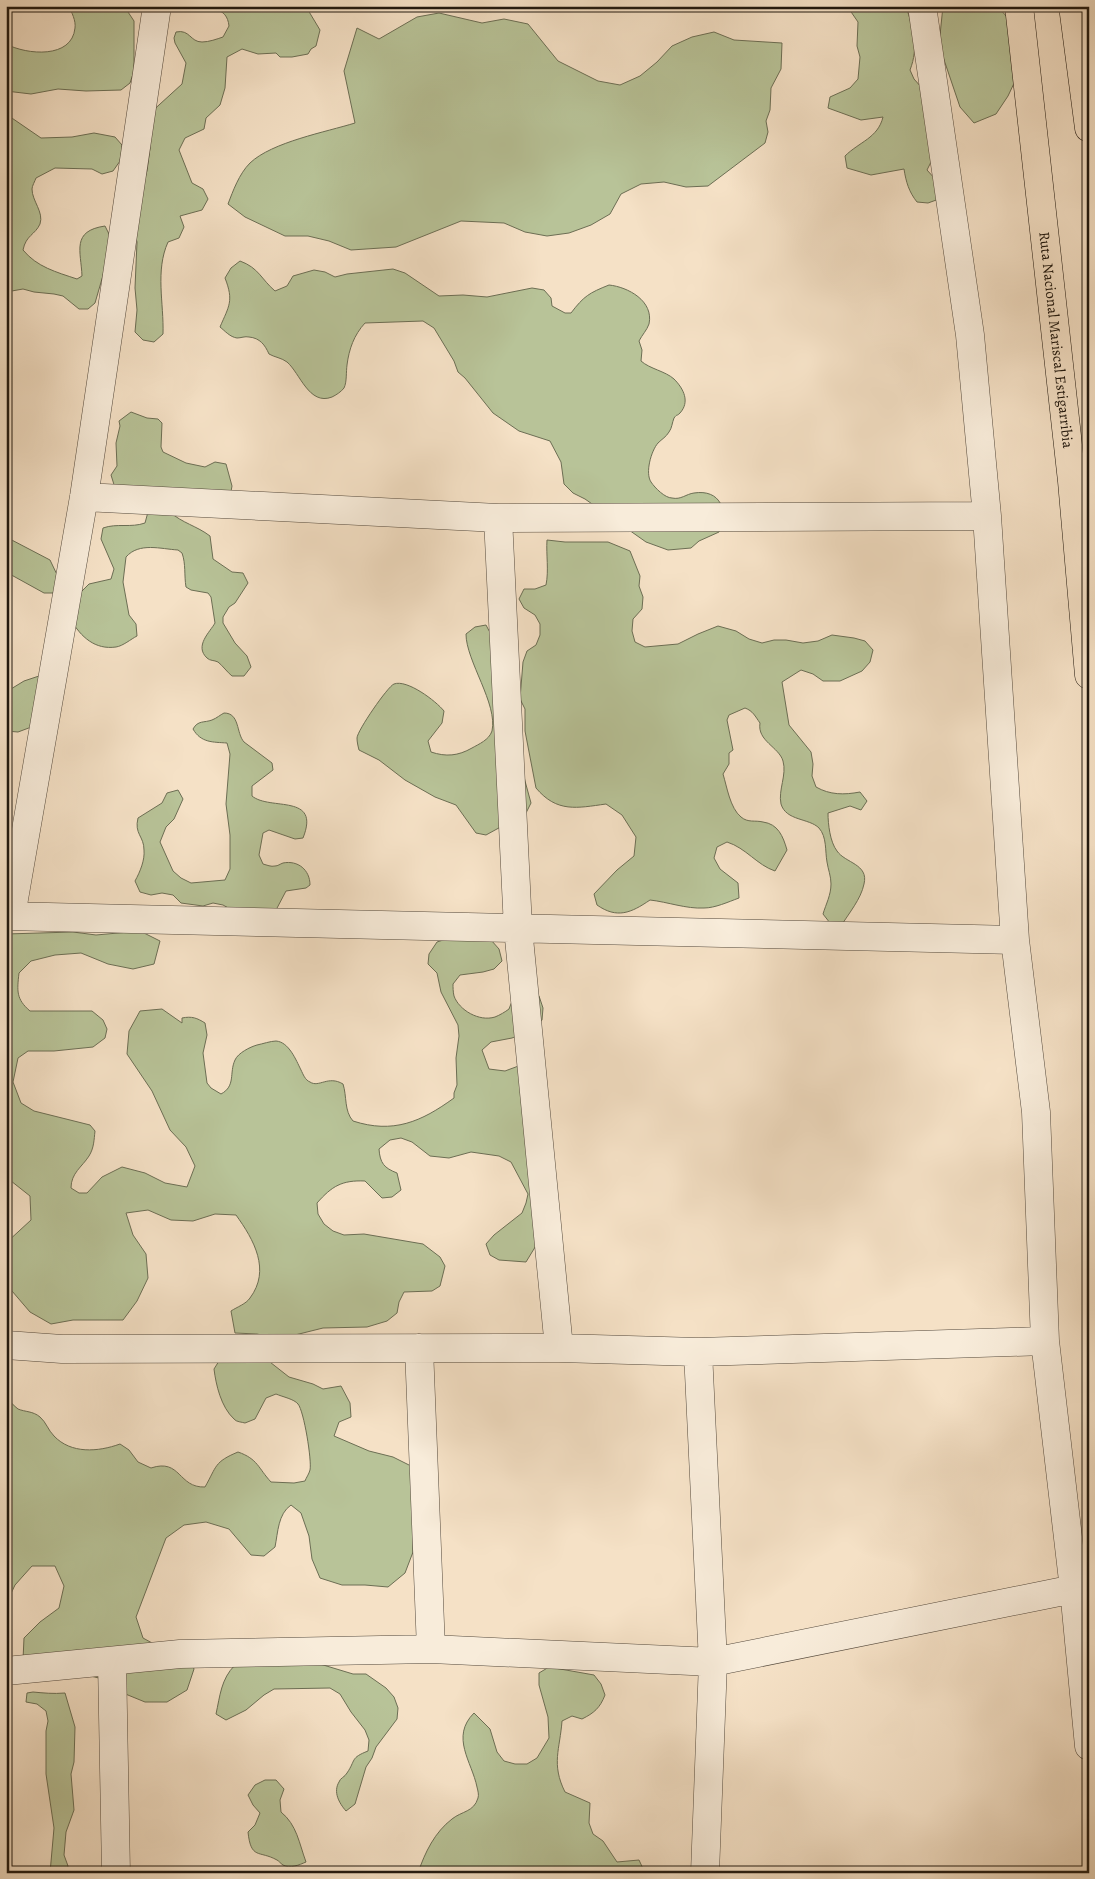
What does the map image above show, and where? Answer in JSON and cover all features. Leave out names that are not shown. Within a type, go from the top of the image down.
[{"type":"highway","name":"Ruta Nacional Mariscal Estigarribia","points":[[1019,6],[1072,481],[1089,675]]},
{"type":"highway","points":[[1074,6],[1089,128]]},
{"type":"street","points":[[157,6],[84,497],[9,916],[1015,940]]},
{"type":"street","points":[[922,6],[970,335],[987,516],[1015,940],[1036,1112],[1045,1341],[1074,1589],[1089,1746]]},
{"type":"street","points":[[84,497],[498,518],[987,516]]},
{"type":"street","points":[[498,518],[518,928],[559,1348]]},
{"type":"street","points":[[6,1345],[62,1349],[559,1348],[698,1352],[1045,1341]]},
{"type":"street","points":[[420,1348],[431,1649]]},
{"type":"street","points":[[698,1352],[713,1662],[705,1873]]},
{"type":"street","points":[[6,1671],[180,1654],[431,1649],[713,1662],[1074,1589]]},
{"type":"street","points":[[112,1661],[116,1873]]},
{"type":"green space","points":[[68,6],[124,6],[134,21],[134,71],[130,83],[121,90],[86,91],[58,89],[31,94],[6,91],[6,44],[25,51],[36,52],[57,50],[66,45],[72,38],[75,28]]},
{"type":"green space","points":[[193,6],[310,6],[308,10],[320,30],[316,46],[308,54],[280,57],[276,53],[258,54],[242,49],[227,57],[225,88],[220,105],[206,118],[204,129],[185,138],[179,150],[192,183],[203,189],[208,199],[202,210],[180,216],[184,227],[179,238],[168,242],[164,253],[161,276],[163,334],[154,342],[143,340],[135,332],[137,310],[135,288],[137,242],[134,231],[136,208],[147,171],[150,148],[146,126],[148,115],[182,84],[186,63],[175,43],[176,32],[184,32],[195,40],[205,42],[223,37],[229,26],[228,20],[221,12],[211,8]]},
{"type":"green space","points":[[847,6],[906,6],[913,30],[915,46],[910,70],[914,79],[922,88],[932,160],[927,170],[936,180],[939,199],[928,203],[917,202],[908,187],[904,169],[871,175],[847,168],[845,156],[877,130],[883,117],[861,120],[828,108],[830,97],[850,88],[858,79],[860,57],[857,46],[858,22]]},
{"type":"green space","points":[[943,6],[997,6],[1009,19],[1025,60],[1008,96],[996,114],[974,123],[960,107],[939,45]]},
{"type":"green space","points":[[439,13],[482,23],[504,19],[528,24],[558,61],[598,81],[620,85],[640,76],[672,46],[692,37],[714,32],[734,40],[782,43],[781,69],[771,88],[770,110],[766,121],[768,132],[765,143],[708,186],[686,187],[664,182],[641,184],[621,194],[610,214],[591,225],[569,233],[547,236],[525,232],[504,223],[461,221],[396,247],[351,250],[329,241],[308,236],[285,236],[245,217],[228,204],[243,172],[250,163],[260,156],[285,143],[355,123],[344,71],[357,28],[379,39],[417,17]]},
{"type":"green space","points":[[6,114],[41,138],[72,137],[94,133],[115,137],[122,145],[120,161],[113,171],[102,174],[92,169],[55,168],[36,178],[32,188],[41,220],[38,228],[26,241],[23,250],[34,261],[54,271],[77,279],[82,276],[80,244],[83,237],[87,232],[105,226],[110,236],[108,258],[95,303],[88,309],[79,309],[63,296],[54,294],[23,289],[6,292]]},
{"type":"green space","points":[[240,261],[256,270],[275,291],[287,286],[293,276],[314,270],[325,272],[335,277],[393,269],[405,273],[439,296],[487,297],[532,288],[544,290],[551,298],[552,306],[565,313],[571,313],[587,296],[609,285],[631,292],[644,302],[648,308],[649,324],[639,341],[642,350],[641,361],[674,379],[681,387],[685,400],[683,409],[674,418],[667,435],[658,443],[653,451],[649,478],[663,495],[669,498],[703,493],[710,494],[716,498],[720,503],[723,516],[719,532],[699,541],[691,548],[668,550],[646,542],[585,499],[573,493],[564,484],[561,462],[550,441],[519,431],[493,413],[458,372],[454,361],[434,328],[423,321],[365,323],[355,337],[351,348],[344,388],[332,397],[324,399],[317,397],[311,393],[287,362],[269,354],[259,340],[248,337],[234,337],[220,327],[230,298],[225,278],[231,268]]},
{"type":"green space","points":[[131,412],[147,418],[158,419],[162,423],[161,447],[163,452],[186,463],[205,467],[215,462],[226,464],[232,486],[230,497],[116,491],[111,475],[117,466],[116,443],[120,426],[119,421]]},
{"type":"green space","points":[[148,512],[170,512],[210,536],[213,559],[232,572],[243,573],[248,583],[235,603],[229,607],[223,617],[223,623],[235,643],[247,656],[251,667],[244,676],[232,676],[218,662],[208,659],[203,653],[202,644],[204,639],[215,623],[211,597],[208,593],[191,590],[186,587],[183,557],[182,553],[178,550],[144,548],[131,552],[126,557],[123,582],[129,615],[136,624],[137,636],[119,646],[102,646],[84,637],[71,620],[73,600],[89,584],[111,579],[114,569],[101,539],[103,528],[145,523]]},
{"type":"green space","points":[[6,537],[50,560],[61,583],[56,593],[44,593],[6,572]]},
{"type":"green space","points":[[547,540],[608,542],[630,551],[640,576],[639,586],[643,597],[642,609],[633,619],[632,631],[635,642],[645,647],[678,644],[718,626],[736,631],[749,639],[762,643],[786,640],[803,643],[818,641],[832,635],[865,641],[873,650],[870,662],[862,671],[840,681],[823,681],[813,674],[801,670],[782,682],[789,725],[811,752],[812,776],[816,787],[837,794],[860,792],[867,801],[861,810],[850,806],[828,813],[830,833],[837,851],[860,868],[865,877],[860,895],[841,926],[830,923],[823,914],[831,888],[831,878],[822,832],[810,822],[788,814],[784,810],[780,799],[784,772],[783,761],[781,756],[762,735],[760,723],[755,716],[745,708],[729,715],[727,720],[733,750],[729,753],[729,764],[723,774],[729,797],[737,813],[746,820],[773,825],[782,836],[787,850],[775,871],[763,865],[740,848],[727,842],[717,847],[714,858],[720,869],[738,883],[739,898],[708,908],[650,900],[624,913],[611,912],[597,905],[594,894],[617,870],[634,856],[636,837],[622,815],[606,804],[568,807],[552,802],[536,788],[525,731],[525,709],[520,699],[523,662],[527,651],[536,645],[540,635],[540,624],[535,615],[524,608],[519,599],[524,589],[535,589],[546,585]]},
{"type":"green space","points":[[486,625],[496,644],[531,803],[526,813],[486,835],[476,833],[456,805],[435,797],[405,780],[379,760],[359,750],[357,738],[367,718],[386,692],[394,684],[400,683],[421,692],[444,711],[442,723],[428,741],[431,752],[442,755],[457,754],[467,751],[486,739],[491,734],[493,720],[467,645],[466,634],[475,627]]},
{"type":"green space","points":[[39,676],[34,726],[18,732],[6,731],[6,692],[24,681]]},
{"type":"green space","points":[[224,713],[233,716],[244,742],[272,763],[273,770],[252,786],[252,796],[270,803],[300,809],[305,815],[307,824],[303,838],[295,839],[269,830],[263,833],[259,855],[263,864],[277,866],[288,862],[294,863],[302,867],[308,875],[310,885],[306,888],[286,891],[276,910],[232,910],[223,905],[213,903],[203,906],[181,903],[173,895],[162,893],[151,895],[140,892],[135,881],[144,858],[144,845],[137,828],[138,818],[162,803],[167,793],[178,790],[183,799],[174,819],[166,827],[160,842],[173,871],[191,883],[225,880],[230,869],[230,835],[226,804],[230,754],[227,743],[212,742],[204,739],[196,734],[193,729],[199,723],[212,720]]},
{"type":"green space","points":[[140,931],[160,941],[154,964],[133,969],[108,964],[81,953],[55,955],[31,961],[19,973],[18,994],[22,1003],[30,1011],[92,1011],[103,1020],[107,1029],[105,1038],[93,1047],[54,1051],[28,1051],[18,1058],[13,1082],[21,1103],[34,1111],[90,1125],[95,1131],[91,1153],[75,1174],[71,1188],[79,1193],[87,1193],[102,1177],[122,1167],[145,1173],[165,1183],[187,1187],[195,1166],[186,1147],[170,1130],[152,1091],[127,1054],[129,1031],[140,1011],[162,1009],[182,1023],[182,1018],[189,1017],[205,1023],[207,1035],[203,1053],[207,1083],[221,1094],[229,1087],[233,1065],[239,1055],[254,1046],[276,1041],[281,1042],[288,1048],[308,1081],[317,1084],[333,1081],[343,1084],[347,1108],[353,1121],[367,1125],[394,1126],[430,1114],[454,1098],[457,1085],[456,1058],[459,1036],[458,1025],[441,992],[437,973],[428,964],[429,954],[437,942],[459,935],[491,940],[499,949],[502,961],[494,969],[460,975],[453,984],[454,994],[460,1006],[476,1016],[483,1018],[495,1017],[509,1009],[514,996],[531,987],[539,996],[543,1008],[542,1020],[534,1029],[512,1038],[491,1042],[482,1050],[489,1069],[505,1071],[532,1061],[540,1239],[526,1262],[499,1260],[490,1255],[486,1244],[494,1235],[522,1213],[526,1203],[528,1194],[511,1162],[499,1156],[471,1152],[449,1158],[430,1156],[412,1142],[401,1138],[390,1140],[379,1149],[380,1158],[384,1164],[397,1173],[401,1190],[392,1197],[382,1198],[365,1181],[357,1181],[338,1185],[317,1203],[318,1214],[324,1224],[333,1231],[344,1235],[364,1234],[423,1244],[440,1257],[445,1266],[440,1286],[432,1291],[404,1292],[399,1302],[397,1313],[387,1321],[367,1327],[323,1328],[279,1339],[257,1334],[235,1333],[231,1311],[244,1304],[250,1298],[256,1287],[260,1266],[254,1245],[236,1215],[215,1214],[193,1221],[171,1220],[148,1210],[126,1213],[133,1235],[146,1254],[148,1278],[137,1301],[123,1320],[73,1320],[51,1324],[30,1312],[6,1284],[6,1243],[31,1220],[30,1196],[6,1177],[6,934],[73,932],[96,935]]},
{"type":"green space","points":[[261,1355],[289,1377],[323,1389],[341,1386],[350,1403],[351,1417],[339,1422],[334,1436],[369,1451],[393,1457],[413,1467],[413,1552],[405,1573],[388,1587],[342,1585],[320,1578],[312,1559],[309,1536],[301,1513],[291,1505],[281,1518],[275,1547],[264,1556],[251,1555],[229,1529],[206,1522],[184,1525],[166,1538],[136,1617],[143,1638],[163,1649],[187,1649],[194,1669],[187,1690],[167,1702],[145,1702],[123,1693],[103,1679],[23,1660],[24,1638],[40,1622],[59,1608],[64,1586],[55,1566],[32,1566],[15,1585],[6,1604],[6,1398],[18,1409],[40,1417],[54,1436],[68,1446],[77,1449],[94,1450],[120,1444],[129,1450],[138,1462],[151,1468],[168,1467],[196,1486],[205,1487],[217,1465],[238,1452],[254,1461],[271,1482],[294,1483],[305,1481],[310,1470],[310,1457],[305,1426],[300,1408],[296,1402],[276,1394],[266,1398],[255,1419],[245,1423],[234,1419],[229,1414],[220,1396],[214,1369],[219,1361]]},
{"type":"green space","points":[[320,1664],[353,1674],[366,1674],[386,1688],[394,1697],[398,1708],[397,1719],[376,1747],[366,1767],[355,1804],[346,1811],[338,1797],[337,1786],[340,1779],[350,1769],[354,1760],[362,1753],[368,1751],[369,1740],[365,1730],[340,1694],[330,1688],[274,1689],[246,1710],[226,1720],[216,1714],[224,1682],[235,1665]]},
{"type":"green space","points":[[549,1667],[594,1675],[601,1684],[605,1695],[596,1710],[582,1719],[572,1716],[562,1721],[557,1765],[558,1773],[565,1792],[590,1803],[589,1823],[593,1834],[603,1841],[617,1862],[639,1860],[645,1873],[418,1873],[427,1850],[440,1830],[456,1816],[471,1809],[478,1798],[477,1787],[463,1740],[467,1722],[474,1713],[490,1729],[497,1752],[504,1761],[515,1764],[527,1764],[537,1758],[549,1738],[548,1717],[539,1685],[539,1673]]},
{"type":"green space","points":[[27,1693],[65,1693],[75,1727],[74,1762],[71,1774],[74,1810],[66,1832],[64,1855],[68,1866],[67,1873],[50,1873],[54,1828],[46,1774],[46,1731],[48,1721],[46,1711],[37,1704],[26,1702]]},
{"type":"green space","points":[[265,1780],[276,1780],[284,1789],[280,1800],[281,1812],[294,1829],[306,1862],[289,1867],[283,1865],[278,1860],[257,1853],[251,1847],[248,1832],[255,1825],[260,1813],[248,1795],[255,1785]]}]
